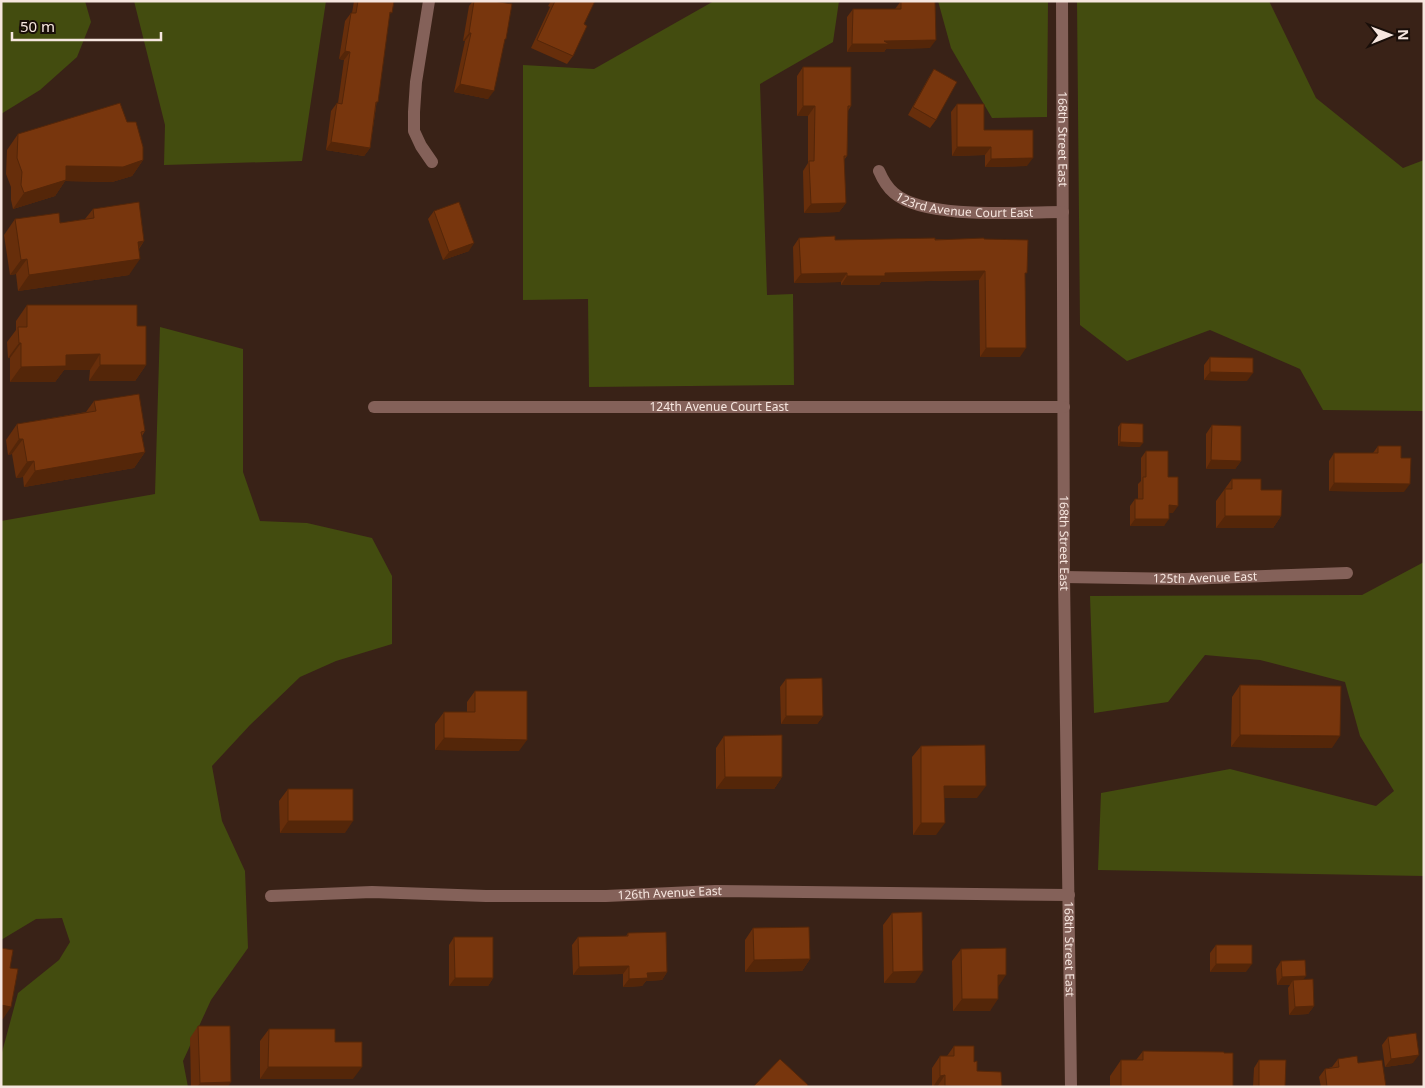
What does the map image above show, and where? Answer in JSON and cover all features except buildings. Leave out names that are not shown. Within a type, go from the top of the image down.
[{"type":"street","points":[[429,1],[416,82],[414,131],[432,162]]},
{"type":"street","name":"168th Street East","points":[[1062,1],[1064,577],[1071,1087]]},
{"type":"street","name":"123rd Avenue Court East","points":[[879,171],[894,193],[914,204],[946,212],[1063,212]]},
{"type":"street","name":"124th Avenue Court East","points":[[374,407],[1064,407]]},
{"type":"street","name":"125th Avenue East","points":[[1064,577],[1185,579],[1347,573]]},
{"type":"street","name":"126th Avenue East","points":[[271,896],[372,892],[486,896],[606,896],[715,891],[1069,895]]},
{"type":"green space","points":[[1,1],[85,1],[91,22],[77,57],[40,90],[1,114]]},
{"type":"green space","points":[[134,1],[326,1],[302,161],[164,165],[165,125]]},
{"type":"green space","points":[[714,1],[839,1],[833,42],[760,84],[767,295],[793,294],[794,385],[589,387],[588,299],[523,300],[523,65],[594,69]]},
{"type":"green space","points":[[938,1],[1048,1],[1047,117],[992,118],[951,48]]},
{"type":"green space","points":[[1077,1],[1269,1],[1316,98],[1403,168],[1424,160],[1424,411],[1323,410],[1300,369],[1210,330],[1127,361],[1080,325]]},
{"type":"green space","points":[[160,327],[243,349],[243,472],[260,521],[307,523],[372,538],[392,576],[392,644],[336,661],[300,677],[250,725],[212,766],[222,821],[245,871],[248,948],[211,1000],[183,1061],[188,1087],[1,1087],[1,1056],[18,993],[59,960],[70,942],[62,918],[36,919],[1,940],[1,521],[155,494]]},
{"type":"green space","points":[[1424,562],[1424,876],[1098,870],[1101,793],[1230,769],[1376,806],[1394,791],[1360,736],[1345,682],[1260,660],[1205,655],[1168,702],[1094,713],[1090,596],[1362,595]]}]
